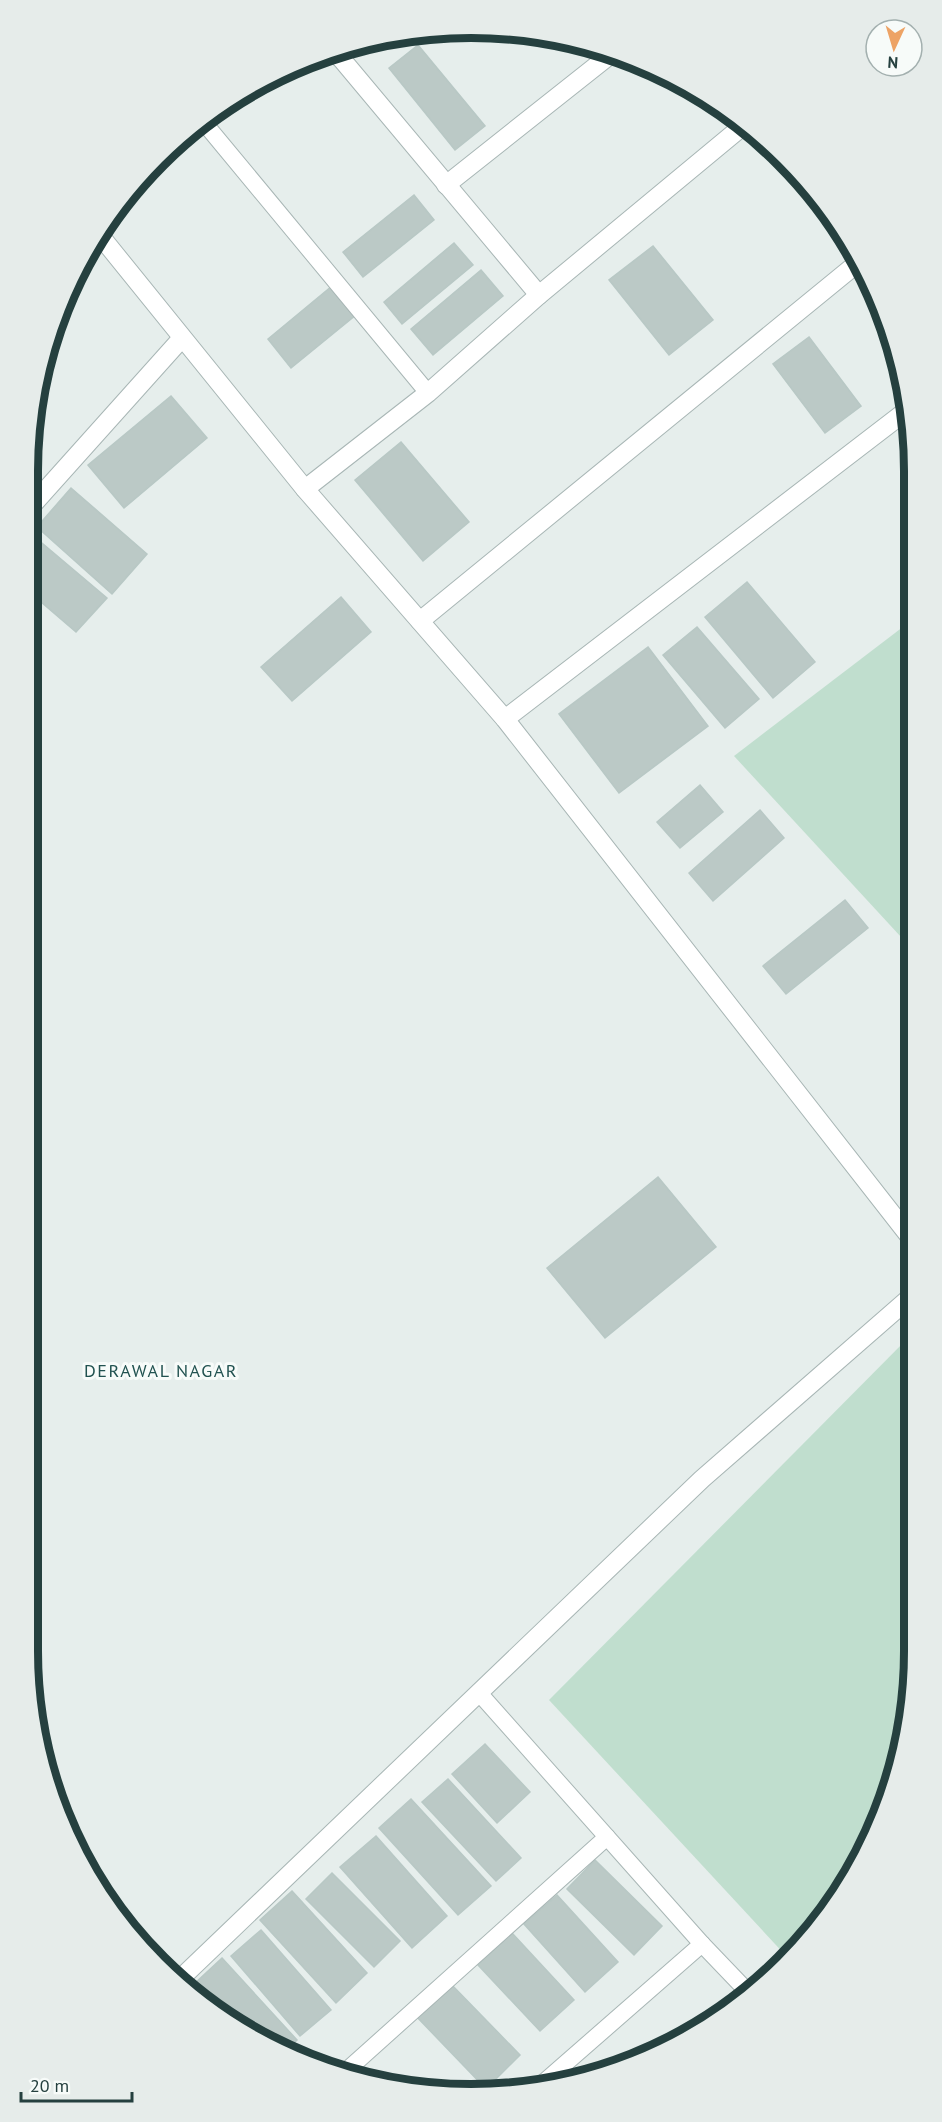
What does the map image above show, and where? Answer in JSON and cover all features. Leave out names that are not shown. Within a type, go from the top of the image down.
[{"type":"street","points":[[340,58],[539,295]]},
{"type":"street","points":[[446,185],[605,59]]},
{"type":"street","points":[[305,489],[428,393],[539,295],[738,130]]},
{"type":"street","points":[[105,240],[305,489],[505,719],[904,1229]]},
{"type":"street","points":[[420,621],[853,267]]},
{"type":"street","points":[[38,499],[182,338]]},
{"type":"street","points":[[505,719],[901,415]]},
{"type":"street","points":[[184,1976],[702,1479],[904,1303]]},
{"type":"lane","points":[[208,126],[428,393]]},
{"type":"lane","points":[[480,1694],[702,1944],[744,1988]]},
{"type":"lane","points":[[350,2067],[607,1837]]},
{"type":"lane","points":[[551,2077],[702,1944]]},
{"type":"green space","points":[[904,626],[904,940],[734,756]]},
{"type":"green space","points":[[904,1342],[904,1679],[896,1736],[890,1763],[872,1817],[860,1843],[815,1915],[783,1953],[549,1700]]},
{"type":"building","points":[[418,45],[485,126],[455,150],[389,68]]},
{"type":"building","points":[[414,195],[434,220],[363,277],[343,252]]},
{"type":"building","points":[[454,243],[473,265],[402,324],[384,302]]},
{"type":"building","points":[[653,246],[713,320],[669,355],[609,280]]},
{"type":"building","points":[[481,270],[503,296],[433,355],[411,329]]},
{"type":"building","points":[[332,286],[356,315],[291,368],[268,339]]},
{"type":"building","points":[[809,337],[861,406],[825,433],[773,364]]},
{"type":"building","points":[[171,396],[207,438],[124,508],[88,465]]},
{"type":"building","points":[[401,442],[469,522],[423,561],[355,480]]},
{"type":"building","points":[[71,488],[147,554],[112,594],[38,526]]},
{"type":"building","points":[[38,540],[107,598],[76,632],[38,599]]},
{"type":"building","points":[[747,582],[815,662],[773,698],[705,617]]},
{"type":"building","points":[[341,597],[371,632],[292,701],[261,667]]},
{"type":"building","points":[[697,627],[759,699],[725,728],[663,655]]},
{"type":"building","points":[[648,647],[708,726],[619,793],[559,714]]},
{"type":"building","points":[[700,785],[723,812],[680,848],[657,822]]},
{"type":"building","points":[[760,810],[784,838],[713,901],[689,873]]},
{"type":"building","points":[[845,900],[868,928],[786,994],[763,966]]},
{"type":"building","points":[[658,1177],[716,1247],[605,1338],[547,1268]]},
{"type":"building","points":[[485,1744],[530,1792],[497,1823],[452,1774]]},
{"type":"building","points":[[448,1779],[521,1858],[496,1881],[422,1802]]},
{"type":"building","points":[[411,1799],[491,1886],[458,1915],[379,1828]]},
{"type":"building","points":[[376,1836],[447,1916],[412,1948],[340,1867]]},
{"type":"building","points":[[595,1860],[662,1926],[634,1955],[567,1889]]},
{"type":"building","points":[[332,1873],[400,1941],[374,1967],[306,1899]]},
{"type":"building","points":[[292,1891],[367,1973],[336,2003],[260,1920]]},
{"type":"building","points":[[557,1895],[618,1962],[585,1992],[524,1924]]},
{"type":"building","points":[[261,1930],[331,2010],[300,2036],[231,1956]]},
{"type":"building","points":[[512,1933],[574,2000],[540,2031],[478,1965]]},
{"type":"building","points":[[222,1958],[297,2040],[291,2046],[279,2040],[230,2011],[194,1984]]},
{"type":"building","points":[[449,1982],[520,2055],[491,2084],[481,2084],[415,2015]]},
{"type":"district","name":"DERAWAL NAGAR","points":[[161,1370]]}]
